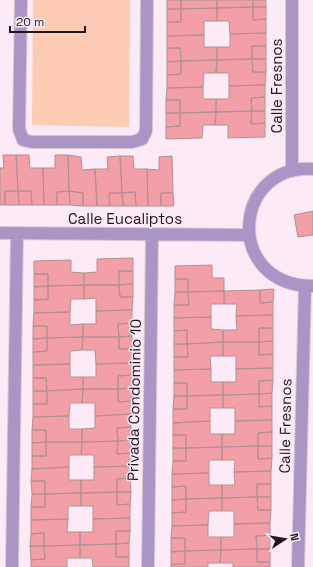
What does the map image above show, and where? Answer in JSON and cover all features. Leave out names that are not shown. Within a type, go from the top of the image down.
[{"type":"street","points":[[21,0],[19,129],[23,140],[32,142],[132,142],[142,139],[146,131],[147,0]]},
{"type":"street","name":"Calle Fresnos","points":[[292,0],[292,171]]},
{"type":"street","points":[[309,286],[286,282],[273,276],[255,255],[249,235],[250,214],[255,201],[263,189],[273,180],[292,171],[313,169]]},
{"type":"street","name":"Calle Eucaliptos","points":[[0,233],[249,235]]},
{"type":"street","points":[[12,567],[17,233]]},
{"type":"street","name":"Privada Condominio 10","points":[[148,567],[152,234]]},
{"type":"street","name":"Calle Fresnos","points":[[298,567],[309,286]]},
{"type":"shaded area","points":[[33,0],[130,0],[129,127],[32,125]]},
{"type":"building","points":[[167,0],[181,0],[181,9],[167,9]]},
{"type":"building","points":[[181,0],[217,0],[217,8],[181,9]]},
{"type":"building","points":[[217,0],[253,0],[253,7],[217,8]]},
{"type":"building","points":[[253,0],[266,0],[266,7],[253,7]]},
{"type":"building","points":[[253,7],[266,7],[266,19],[253,20]]},
{"type":"building","points":[[253,7],[253,20],[266,19],[266,33],[230,34],[229,21],[217,21],[217,8]]},
{"type":"building","points":[[217,8],[217,21],[204,21],[204,35],[167,36],[167,22],[181,22],[181,9]]},
{"type":"building","points":[[167,9],[181,9],[181,22],[167,22]]},
{"type":"building","points":[[266,33],[266,46],[252,46],[252,59],[217,60],[217,47],[230,47],[230,34]]},
{"type":"building","points":[[204,35],[204,47],[217,47],[217,60],[181,61],[180,48],[167,48],[167,36]]},
{"type":"building","points":[[252,46],[266,46],[266,59],[252,59]]},
{"type":"building","points":[[167,48],[180,48],[181,61],[167,62]]},
{"type":"building","points":[[252,59],[266,59],[266,72],[253,72]]},
{"type":"building","points":[[252,59],[253,72],[266,72],[265,85],[229,86],[229,73],[216,73],[217,60]]},
{"type":"building","points":[[217,60],[216,73],[204,73],[203,87],[167,88],[167,75],[181,74],[181,61]]},
{"type":"building","points":[[181,61],[181,74],[167,75],[167,62]]},
{"type":"building","points":[[265,85],[265,97],[251,98],[252,111],[216,112],[216,99],[229,99],[229,86]]},
{"type":"building","points":[[203,87],[203,99],[216,99],[216,112],[180,113],[180,100],[166,100],[167,88]]},
{"type":"building","points":[[265,97],[265,111],[252,111],[251,98]]},
{"type":"building","points":[[166,100],[180,100],[180,113],[166,113]]},
{"type":"building","points":[[252,111],[265,111],[265,123],[251,124]]},
{"type":"building","points":[[252,111],[251,124],[265,123],[265,137],[228,138],[228,125],[215,125],[216,112]]},
{"type":"building","points":[[216,112],[215,125],[203,125],[202,138],[166,139],[166,127],[180,126],[180,113]]},
{"type":"building","points":[[166,113],[180,113],[180,126],[166,127]]},
{"type":"building","points":[[3,155],[16,155],[18,191],[5,191],[5,205],[0,205],[0,168],[4,168]]},
{"type":"building","points":[[16,155],[29,155],[30,168],[43,168],[44,205],[32,205],[31,191],[18,191]]},
{"type":"building","points":[[55,155],[68,155],[69,191],[57,192],[57,205],[44,205],[43,168],[55,168]]},
{"type":"building","points":[[68,155],[81,157],[82,170],[95,169],[97,206],[83,206],[83,193],[69,191]]},
{"type":"building","points":[[120,156],[133,156],[134,169],[147,169],[148,206],[136,206],[135,192],[122,193]]},
{"type":"building","points":[[120,156],[122,193],[109,193],[110,206],[97,206],[95,169],[108,169],[107,157]]},
{"type":"building","points":[[172,156],[173,193],[161,193],[161,206],[148,206],[147,169],[159,170],[159,157]]},
{"type":"building","points":[[5,191],[18,191],[19,205],[5,205]]},
{"type":"building","points":[[18,191],[31,191],[32,205],[19,205]]},
{"type":"building","points":[[69,191],[70,205],[57,205],[57,192]]},
{"type":"building","points":[[69,191],[83,193],[83,206],[70,205]]},
{"type":"building","points":[[135,192],[136,206],[123,206],[122,193]]},
{"type":"building","points":[[109,193],[122,193],[123,206],[110,206]]},
{"type":"building","points":[[161,193],[173,193],[174,206],[161,206]]},
{"type":"building","points":[[313,211],[313,235],[298,237],[294,215]]},
{"type":"building","points":[[133,258],[133,271],[119,271],[119,285],[84,285],[84,273],[97,272],[97,259]]},
{"type":"building","points":[[71,260],[71,272],[84,273],[84,285],[48,286],[48,274],[34,274],[34,261]]},
{"type":"building","points":[[212,265],[212,278],[224,278],[224,291],[188,292],[188,279],[175,279],[175,266]]},
{"type":"building","points":[[119,271],[133,271],[133,284],[119,285]]},
{"type":"building","points":[[34,274],[48,274],[48,286],[34,287]]},
{"type":"building","points":[[175,279],[188,279],[188,292],[175,292]]},
{"type":"building","points":[[133,284],[133,297],[120,297],[119,285]]},
{"type":"building","points":[[84,285],[84,299],[71,299],[70,312],[34,313],[34,300],[48,299],[48,286]]},
{"type":"building","points":[[84,285],[119,285],[120,297],[133,297],[132,310],[96,311],[96,298],[84,299]]},
{"type":"building","points":[[48,286],[48,299],[34,300],[34,287]]},
{"type":"building","points":[[274,289],[273,302],[260,303],[260,290]]},
{"type":"building","points":[[260,290],[260,303],[273,302],[273,315],[236,316],[237,304],[224,304],[224,291]]},
{"type":"building","points":[[224,291],[224,304],[211,304],[211,317],[174,318],[174,305],[189,305],[188,292]]},
{"type":"building","points":[[175,292],[188,292],[189,305],[174,305]]},
{"type":"building","points":[[132,310],[132,323],[118,324],[119,337],[83,337],[83,324],[96,324],[96,311]]},
{"type":"building","points":[[70,312],[70,325],[83,324],[83,337],[47,338],[47,326],[33,326],[34,313]]},
{"type":"building","points":[[273,315],[273,328],[259,328],[259,342],[223,342],[223,330],[237,330],[236,316]]},
{"type":"building","points":[[211,317],[211,329],[223,330],[223,342],[187,344],[187,330],[174,331],[174,318]]},
{"type":"building","points":[[132,323],[132,336],[119,337],[118,324]]},
{"type":"building","points":[[33,326],[47,326],[47,338],[33,339]]},
{"type":"building","points":[[259,328],[273,328],[273,341],[259,342]]},
{"type":"building","points":[[187,330],[187,344],[174,344],[174,331]]},
{"type":"building","points":[[132,336],[132,349],[119,349],[119,337]]},
{"type":"building","points":[[83,337],[82,350],[70,351],[70,364],[33,365],[33,352],[47,351],[47,338]]},
{"type":"building","points":[[83,337],[119,337],[119,349],[132,349],[132,363],[96,364],[95,350],[82,350]]},
{"type":"building","points":[[47,338],[47,351],[33,352],[33,339]]},
{"type":"building","points":[[273,341],[273,354],[259,355],[259,342]]},
{"type":"building","points":[[223,342],[223,356],[210,356],[211,369],[174,370],[174,357],[188,357],[187,344]]},
{"type":"building","points":[[223,342],[259,342],[259,355],[273,354],[273,368],[236,369],[236,356],[223,356]]},
{"type":"building","points":[[174,344],[187,344],[188,357],[174,357]]},
{"type":"building","points":[[132,363],[132,375],[118,376],[118,389],[83,389],[83,377],[96,377],[96,364]]},
{"type":"building","points":[[70,364],[70,377],[83,377],[83,389],[47,391],[46,378],[33,378],[33,365]]},
{"type":"building","points":[[273,368],[273,380],[259,381],[259,394],[223,395],[223,382],[236,382],[236,369]]},
{"type":"building","points":[[211,369],[211,382],[223,382],[223,395],[187,396],[187,383],[174,383],[174,370]]},
{"type":"building","points":[[132,375],[132,388],[118,389],[118,376]]},
{"type":"building","points":[[33,378],[46,378],[47,391],[33,391]]},
{"type":"building","points":[[273,380],[272,393],[259,394],[259,381]]},
{"type":"building","points":[[174,383],[187,383],[187,396],[174,396]]},
{"type":"building","points":[[132,388],[132,401],[118,402],[118,389]]},
{"type":"building","points":[[83,389],[118,389],[118,402],[132,401],[131,414],[95,416],[95,403],[82,403]]},
{"type":"building","points":[[83,389],[82,403],[70,403],[69,416],[33,417],[33,404],[47,404],[47,391]]},
{"type":"building","points":[[33,391],[47,391],[47,404],[33,404]]},
{"type":"building","points":[[272,393],[272,406],[259,407],[259,394]]},
{"type":"building","points":[[259,394],[259,407],[272,406],[272,420],[235,421],[235,408],[223,408],[223,395]]},
{"type":"building","points":[[223,395],[223,408],[210,408],[210,421],[173,423],[173,409],[187,409],[187,396]]},
{"type":"building","points":[[174,396],[187,396],[187,409],[173,409]]},
{"type":"building","points":[[131,414],[131,427],[117,428],[118,441],[82,442],[82,429],[95,428],[95,416]]},
{"type":"building","points":[[69,416],[69,429],[82,429],[82,442],[46,442],[46,430],[32,430],[33,417]]},
{"type":"building","points":[[272,420],[272,432],[258,433],[258,446],[222,447],[222,434],[235,434],[235,421]]},
{"type":"building","points":[[210,421],[210,434],[222,434],[222,447],[186,448],[186,435],[173,435],[173,423]]},
{"type":"building","points":[[131,427],[131,440],[118,441],[117,428]]},
{"type":"building","points":[[32,430],[46,430],[46,442],[32,443]]},
{"type":"building","points":[[272,432],[272,446],[258,446],[258,433]]},
{"type":"building","points":[[173,435],[186,435],[186,448],[173,448]]},
{"type":"building","points":[[131,440],[131,453],[117,454],[118,441]]},
{"type":"building","points":[[118,441],[117,454],[131,453],[131,466],[94,467],[94,455],[81,455],[82,442]]},
{"type":"building","points":[[46,442],[82,442],[81,455],[69,455],[69,467],[32,469],[32,456],[46,456]]},
{"type":"building","points":[[46,442],[46,456],[32,456],[32,443]]},
{"type":"building","points":[[258,446],[258,459],[272,458],[271,471],[234,472],[235,460],[222,460],[222,447]]},
{"type":"building","points":[[258,446],[272,446],[272,458],[258,459]]},
{"type":"building","points":[[222,447],[222,460],[209,460],[209,473],[172,474],[173,461],[186,461],[186,448]]},
{"type":"building","points":[[173,448],[186,448],[186,461],[173,461]]},
{"type":"building","points":[[131,466],[130,478],[117,479],[117,492],[81,493],[81,480],[94,480],[94,467]]},
{"type":"building","points":[[69,467],[69,480],[81,480],[81,493],[45,494],[45,481],[31,481],[32,469]]},
{"type":"building","points":[[271,471],[271,484],[257,484],[257,497],[222,498],[222,485],[235,485],[234,472]]},
{"type":"building","points":[[209,473],[209,485],[222,485],[222,498],[186,499],[186,486],[172,487],[172,474]]},
{"type":"building","points":[[130,478],[131,492],[117,492],[117,479]]},
{"type":"building","points":[[31,481],[45,481],[45,494],[32,494]]},
{"type":"building","points":[[257,484],[271,484],[271,497],[257,497]]},
{"type":"building","points":[[186,486],[186,499],[172,500],[172,487]]},
{"type":"building","points":[[117,492],[117,505],[130,504],[130,518],[93,519],[93,506],[81,506],[81,493]]},
{"type":"building","points":[[117,492],[131,492],[130,504],[117,505]]},
{"type":"building","points":[[81,493],[81,506],[68,506],[68,519],[31,520],[31,507],[45,507],[45,494]]},
{"type":"building","points":[[32,494],[45,494],[45,507],[31,507]]},
{"type":"building","points":[[257,497],[258,510],[271,510],[270,523],[234,524],[234,511],[222,511],[222,498]]},
{"type":"building","points":[[257,497],[271,497],[271,510],[258,510]]},
{"type":"building","points":[[222,498],[222,511],[209,511],[208,525],[172,526],[172,513],[186,512],[186,499]]},
{"type":"building","points":[[186,499],[186,512],[172,513],[172,500]]},
{"type":"building","points":[[130,518],[130,531],[116,531],[116,544],[80,545],[80,532],[93,532],[93,519]]},
{"type":"building","points":[[68,519],[67,532],[80,532],[80,545],[44,546],[44,533],[31,534],[31,520]]},
{"type":"building","points":[[270,523],[270,535],[256,536],[257,549],[221,550],[221,537],[234,537],[234,524]]},
{"type":"building","points":[[208,525],[208,537],[221,537],[221,550],[185,551],[185,538],[171,538],[172,526]]},
{"type":"building","points":[[116,531],[130,531],[129,543],[116,544]]},
{"type":"building","points":[[44,533],[44,546],[30,546],[31,534]]},
{"type":"building","points":[[270,535],[270,549],[257,549],[256,536]]},
{"type":"building","points":[[171,538],[185,538],[185,551],[171,552]]},
{"type":"building","points":[[129,543],[129,557],[116,557],[116,544]]},
{"type":"building","points":[[116,544],[116,557],[129,557],[129,567],[93,567],[92,558],[80,558],[80,545]]},
{"type":"building","points":[[80,545],[80,558],[67,558],[67,567],[31,567],[31,560],[45,559],[44,546]]},
{"type":"building","points":[[30,546],[44,546],[45,559],[31,560]]},
{"type":"building","points":[[257,549],[270,549],[270,562],[257,562]]},
{"type":"building","points":[[257,549],[257,562],[270,562],[270,567],[233,567],[233,563],[220,563],[221,550]]},
{"type":"building","points":[[221,550],[220,563],[208,563],[208,567],[171,567],[171,564],[185,564],[185,551]]},
{"type":"building","points":[[185,551],[185,564],[171,564],[171,552]]}]
